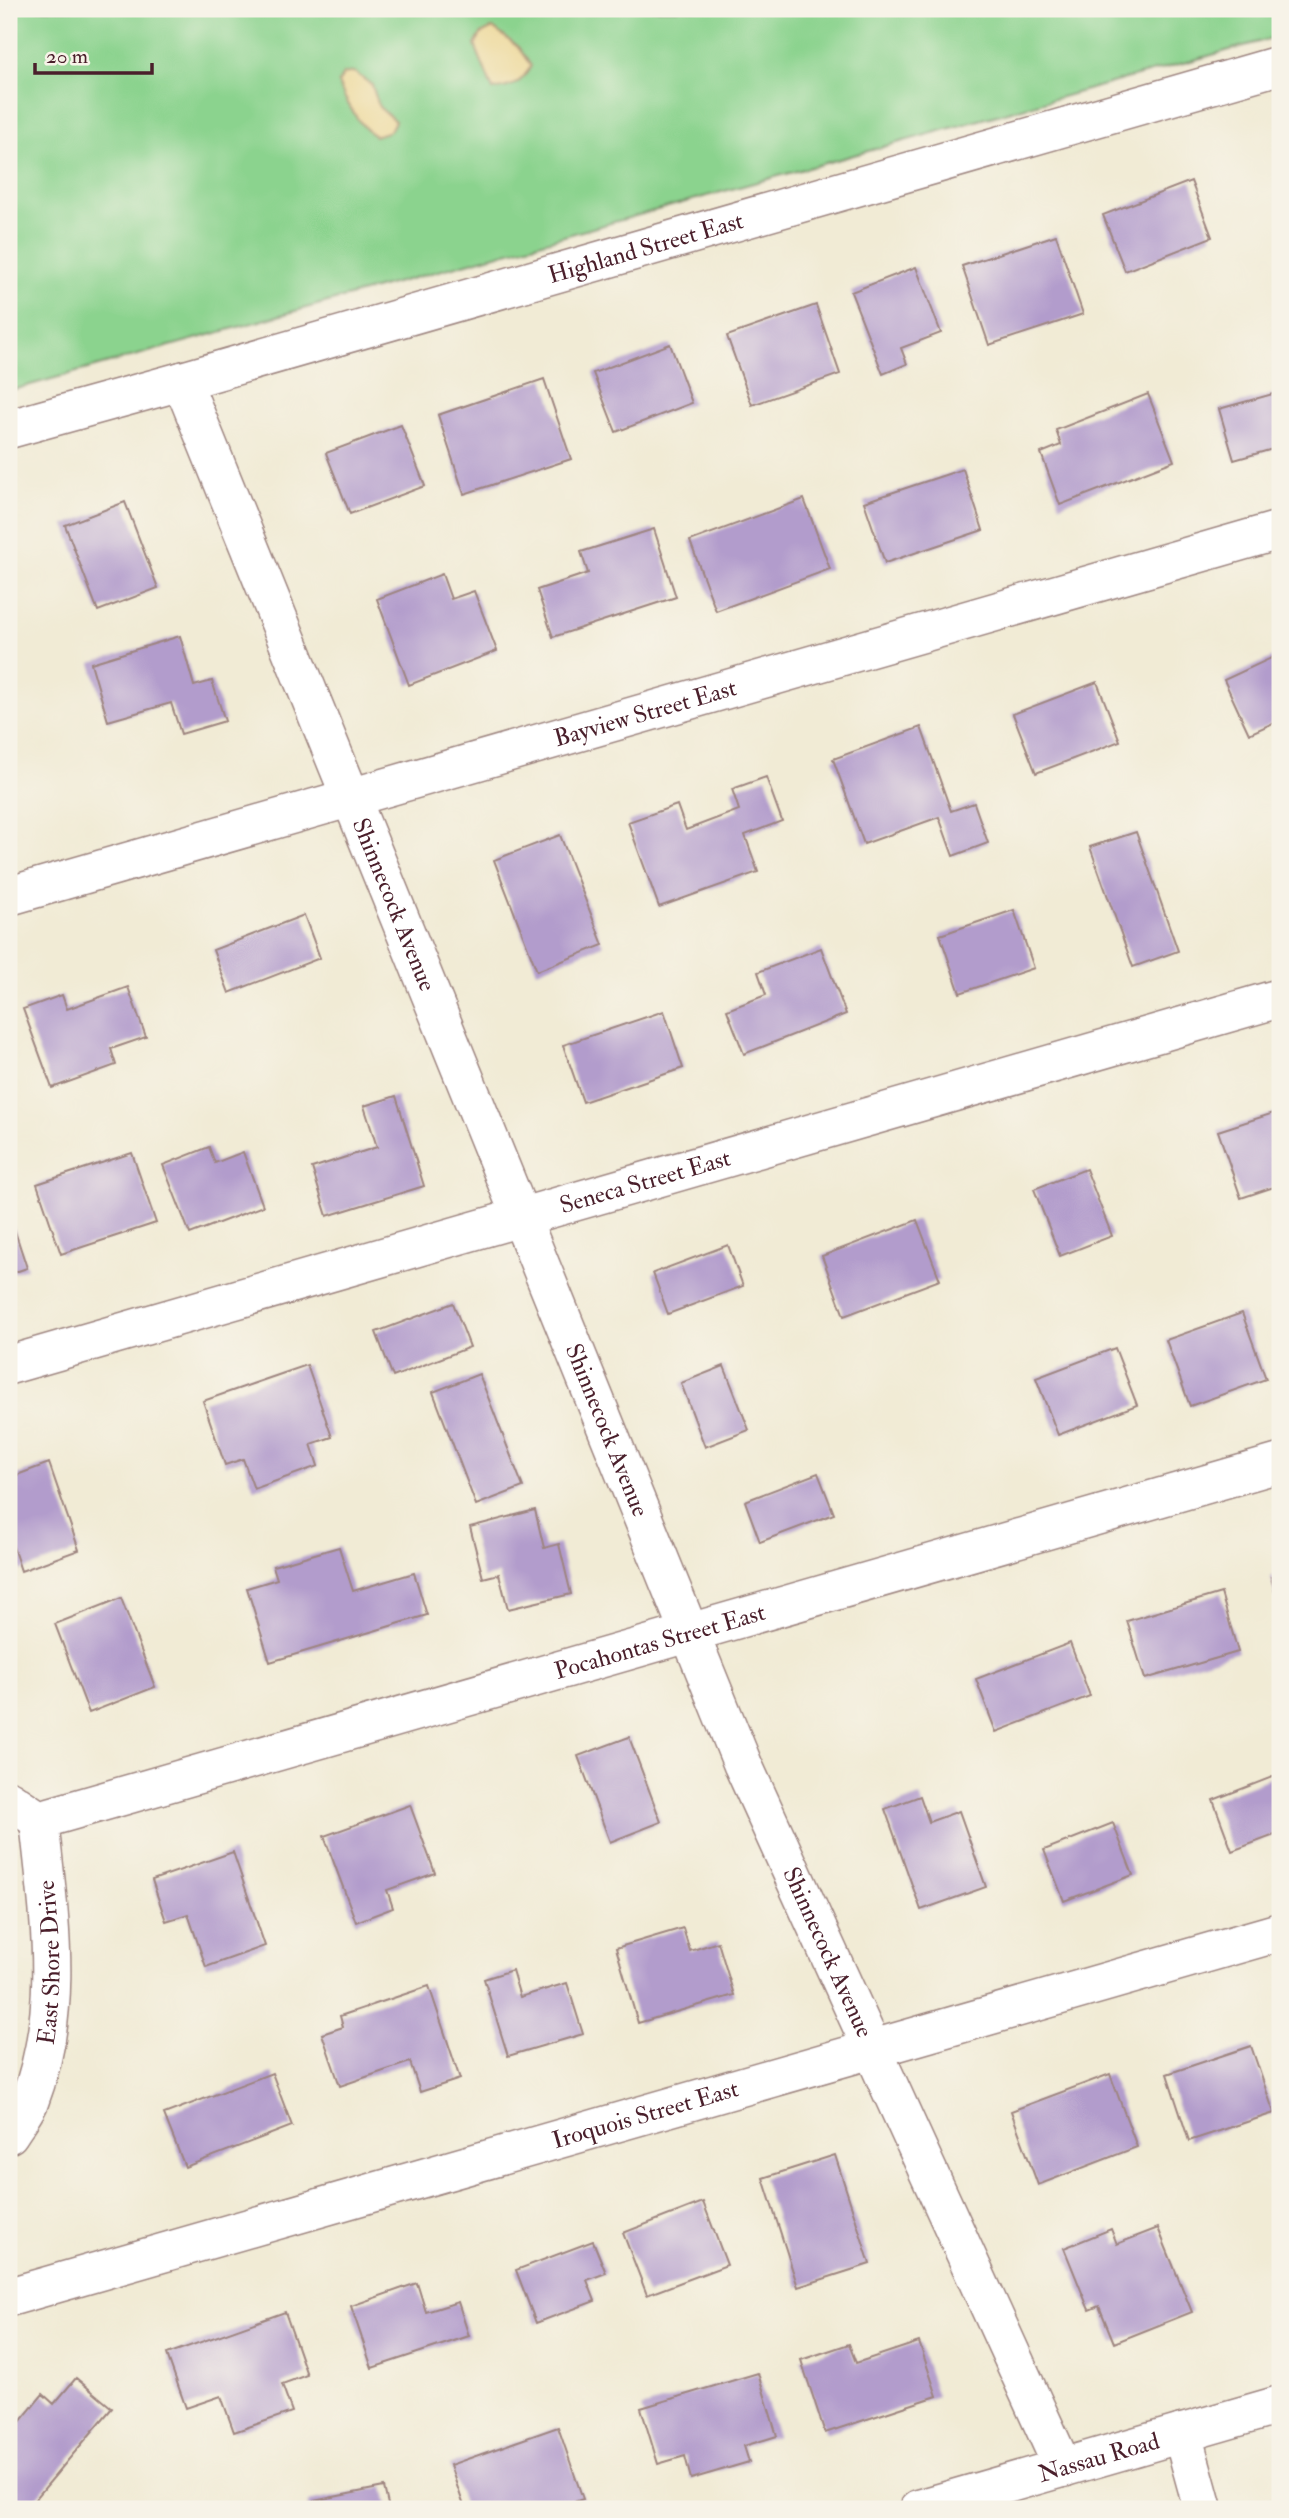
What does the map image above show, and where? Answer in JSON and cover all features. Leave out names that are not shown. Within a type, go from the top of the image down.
[{"type":"street","name":"Highland Street East","points":[[9,429],[181,382],[1280,65]]},
{"type":"street","name":"Shinnecock Avenue","points":[[181,382],[352,797],[743,1765],[1063,2468]]},
{"type":"street","name":"Bayview Street East","points":[[9,897],[1280,530]]},
{"type":"street","name":"Seneca Street East","points":[[9,1365],[1280,998]]},
{"type":"street","name":"Pocahontas Street East","points":[[24,1810],[689,1633],[1280,1463]]},
{"type":"street","name":"East Shore Drive","points":[[9,2134],[28,2104],[48,2035],[53,1956],[24,1810]]},
{"type":"street","name":"Iroquois Street East","points":[[9,2297],[1280,1932]]},
{"type":"street","name":"Nassau Road","points":[[919,2509],[1280,2405]]},
{"type":"street","points":[[1182,2433],[1203,2509]]},
{"type":"green space","points":[[9,9],[1280,9],[1280,36],[9,391]]},
{"type":"sand","points":[[493,28],[518,47],[531,66],[516,84],[493,90],[475,45],[481,34]]},
{"type":"sand","points":[[354,72],[372,85],[379,107],[395,121],[390,131],[375,136],[353,113],[338,83],[344,74]]},
{"type":"building","points":[[1191,181],[1212,237],[1125,271],[1103,215]]},
{"type":"building","points":[[1056,235],[1083,314],[989,345],[962,266]]},
{"type":"building","points":[[916,267],[941,333],[901,348],[907,364],[883,374],[851,292]]},
{"type":"building","points":[[816,305],[840,374],[752,405],[727,336]]},
{"type":"building","points":[[670,344],[692,403],[616,432],[593,373]]},
{"type":"building","points":[[544,379],[571,459],[464,494],[438,415]]},
{"type":"building","points":[[1280,392],[1280,447],[1234,460],[1219,409]]},
{"type":"building","points":[[1148,394],[1174,461],[1060,505],[1041,453],[1061,445],[1056,430]]},
{"type":"building","points":[[401,425],[425,486],[350,514],[326,453]]},
{"type":"building","points":[[963,469],[983,530],[885,563],[864,502]]},
{"type":"building","points":[[804,499],[830,569],[716,611],[690,541]]},
{"type":"building","points":[[125,502],[158,588],[98,611],[65,525]]},
{"type":"building","points":[[654,529],[676,597],[553,637],[537,590],[588,573],[581,552]]},
{"type":"building","points":[[442,574],[451,599],[474,591],[497,651],[409,685],[377,599]]},
{"type":"building","points":[[180,636],[194,686],[212,681],[225,721],[181,734],[171,703],[108,721],[91,663]]},
{"type":"building","points":[[1280,654],[1280,720],[1249,734],[1224,680]]},
{"type":"building","points":[[1097,682],[1120,741],[1036,773],[1013,714]]},
{"type":"building","points":[[921,727],[951,811],[974,803],[988,843],[953,856],[939,817],[864,844],[833,759]]},
{"type":"building","points":[[766,777],[782,821],[745,835],[758,872],[659,907],[628,822],[677,805],[686,830],[739,810],[732,789]]},
{"type":"building","points":[[1136,832],[1178,951],[1133,967],[1090,847]]},
{"type":"building","points":[[560,835],[603,945],[537,971],[494,860]]},
{"type":"building","points":[[1014,910],[1034,968],[960,993],[940,935]]},
{"type":"building","points":[[304,915],[320,958],[229,993],[213,950]]},
{"type":"building","points":[[821,948],[846,1014],[744,1054],[727,1010],[766,995],[758,972]]},
{"type":"building","points":[[128,987],[146,1037],[111,1049],[116,1065],[52,1088],[23,1009],[62,995],[67,1009]]},
{"type":"building","points":[[664,1011],[683,1068],[583,1102],[563,1045]]},
{"type":"building","points":[[396,1096],[424,1186],[327,1216],[312,1168],[377,1147],[364,1106]]},
{"type":"building","points":[[1280,1111],[1280,1185],[1241,1198],[1218,1131]]},
{"type":"building","points":[[209,1147],[215,1163],[243,1152],[263,1206],[190,1234],[163,1165]]},
{"type":"building","points":[[132,1153],[156,1223],[61,1254],[37,1184]]},
{"type":"building","points":[[1086,1169],[1112,1236],[1060,1256],[1034,1189]]},
{"type":"building","points":[[9,1213],[27,1268],[9,1274]]},
{"type":"building","points":[[917,1220],[940,1280],[844,1316],[822,1256]]},
{"type":"building","points":[[728,1245],[743,1286],[668,1314],[653,1273]]},
{"type":"building","points":[[453,1303],[470,1347],[393,1377],[376,1332]]},
{"type":"building","points":[[1242,1313],[1266,1379],[1190,1406],[1166,1340]]},
{"type":"building","points":[[1115,1348],[1137,1405],[1058,1435],[1036,1378]]},
{"type":"building","points":[[307,1365],[332,1437],[311,1444],[318,1466],[254,1489],[243,1459],[225,1465],[203,1401]]},
{"type":"building","points":[[724,1366],[749,1430],[705,1447],[681,1383]]},
{"type":"building","points":[[479,1374],[523,1487],[476,1505],[433,1392]]},
{"type":"building","points":[[49,1463],[79,1550],[21,1571],[9,1535],[9,1478]]},
{"type":"building","points":[[818,1473],[834,1514],[760,1542],[745,1501]]},
{"type":"building","points":[[535,1510],[544,1548],[559,1544],[571,1594],[508,1609],[499,1574],[483,1578],[470,1527]]},
{"type":"building","points":[[339,1547],[353,1591],[414,1573],[427,1615],[270,1662],[247,1588],[277,1579],[273,1566]]},
{"type":"building","points":[[1280,1574],[1280,1609],[1279,1609],[1271,1577]]},
{"type":"building","points":[[1221,1593],[1238,1652],[1145,1679],[1127,1621]]},
{"type":"building","points":[[121,1598],[155,1687],[89,1713],[55,1624]]},
{"type":"building","points":[[1070,1643],[1090,1696],[996,1732],[976,1679]]},
{"type":"building","points":[[629,1737],[661,1822],[610,1842],[578,1756]]},
{"type":"building","points":[[1280,1774],[1280,1833],[1232,1851],[1213,1800]]},
{"type":"building","points":[[920,1796],[929,1822],[959,1811],[986,1887],[921,1910],[885,1809]]},
{"type":"building","points":[[410,1805],[435,1873],[387,1890],[393,1908],[356,1922],[324,1836]]},
{"type":"building","points":[[1113,1823],[1133,1875],[1064,1901],[1044,1850]]},
{"type":"building","points":[[233,1852],[265,1946],[206,1967],[188,1914],[166,1921],[152,1880]]},
{"type":"building","points":[[683,1928],[690,1951],[718,1942],[734,1995],[638,2023],[616,1948]]},
{"type":"building","points":[[512,1970],[520,1997],[567,1983],[583,2034],[508,2056],[484,1979]]},
{"type":"building","points":[[429,1986],[460,2079],[420,2092],[410,2062],[340,2086],[322,2034],[343,2027],[340,2016]]},
{"type":"building","points":[[1251,2046],[1274,2113],[1189,2141],[1167,2074]]},
{"type":"building","points":[[272,2073],[292,2126],[185,2167],[164,2114]]},
{"type":"building","points":[[1110,2074],[1137,2147],[1038,2185],[1011,2111]]},
{"type":"building","points":[[835,2155],[870,2264],[798,2287],[763,2178]]},
{"type":"building","points":[[703,2202],[727,2265],[647,2295],[623,2233]]},
{"type":"building","points":[[1158,2228],[1192,2312],[1114,2343],[1099,2306],[1089,2310],[1064,2248],[1111,2229],[1117,2244]]},
{"type":"building","points":[[593,2241],[606,2273],[587,2280],[595,2301],[536,2323],[516,2270]]},
{"type":"building","points":[[417,2283],[426,2312],[458,2302],[469,2336],[372,2368],[351,2306]]},
{"type":"building","points":[[285,2312],[307,2375],[282,2384],[292,2412],[234,2432],[221,2396],[186,2408],[167,2354]]},
{"type":"building","points":[[919,2342],[937,2396],[825,2433],[801,2360],[849,2344],[856,2363]]},
{"type":"building","points":[[758,2373],[777,2436],[744,2446],[749,2462],[691,2479],[685,2456],[658,2464],[641,2408]]},
{"type":"building","points":[[76,2378],[112,2408],[27,2509],[9,2509],[9,2435],[43,2394],[54,2404]]},
{"type":"building","points":[[558,2427],[583,2499],[553,2509],[465,2509],[450,2465]]},
{"type":"building","points":[[384,2487],[389,2509],[309,2509],[308,2502]]}]
